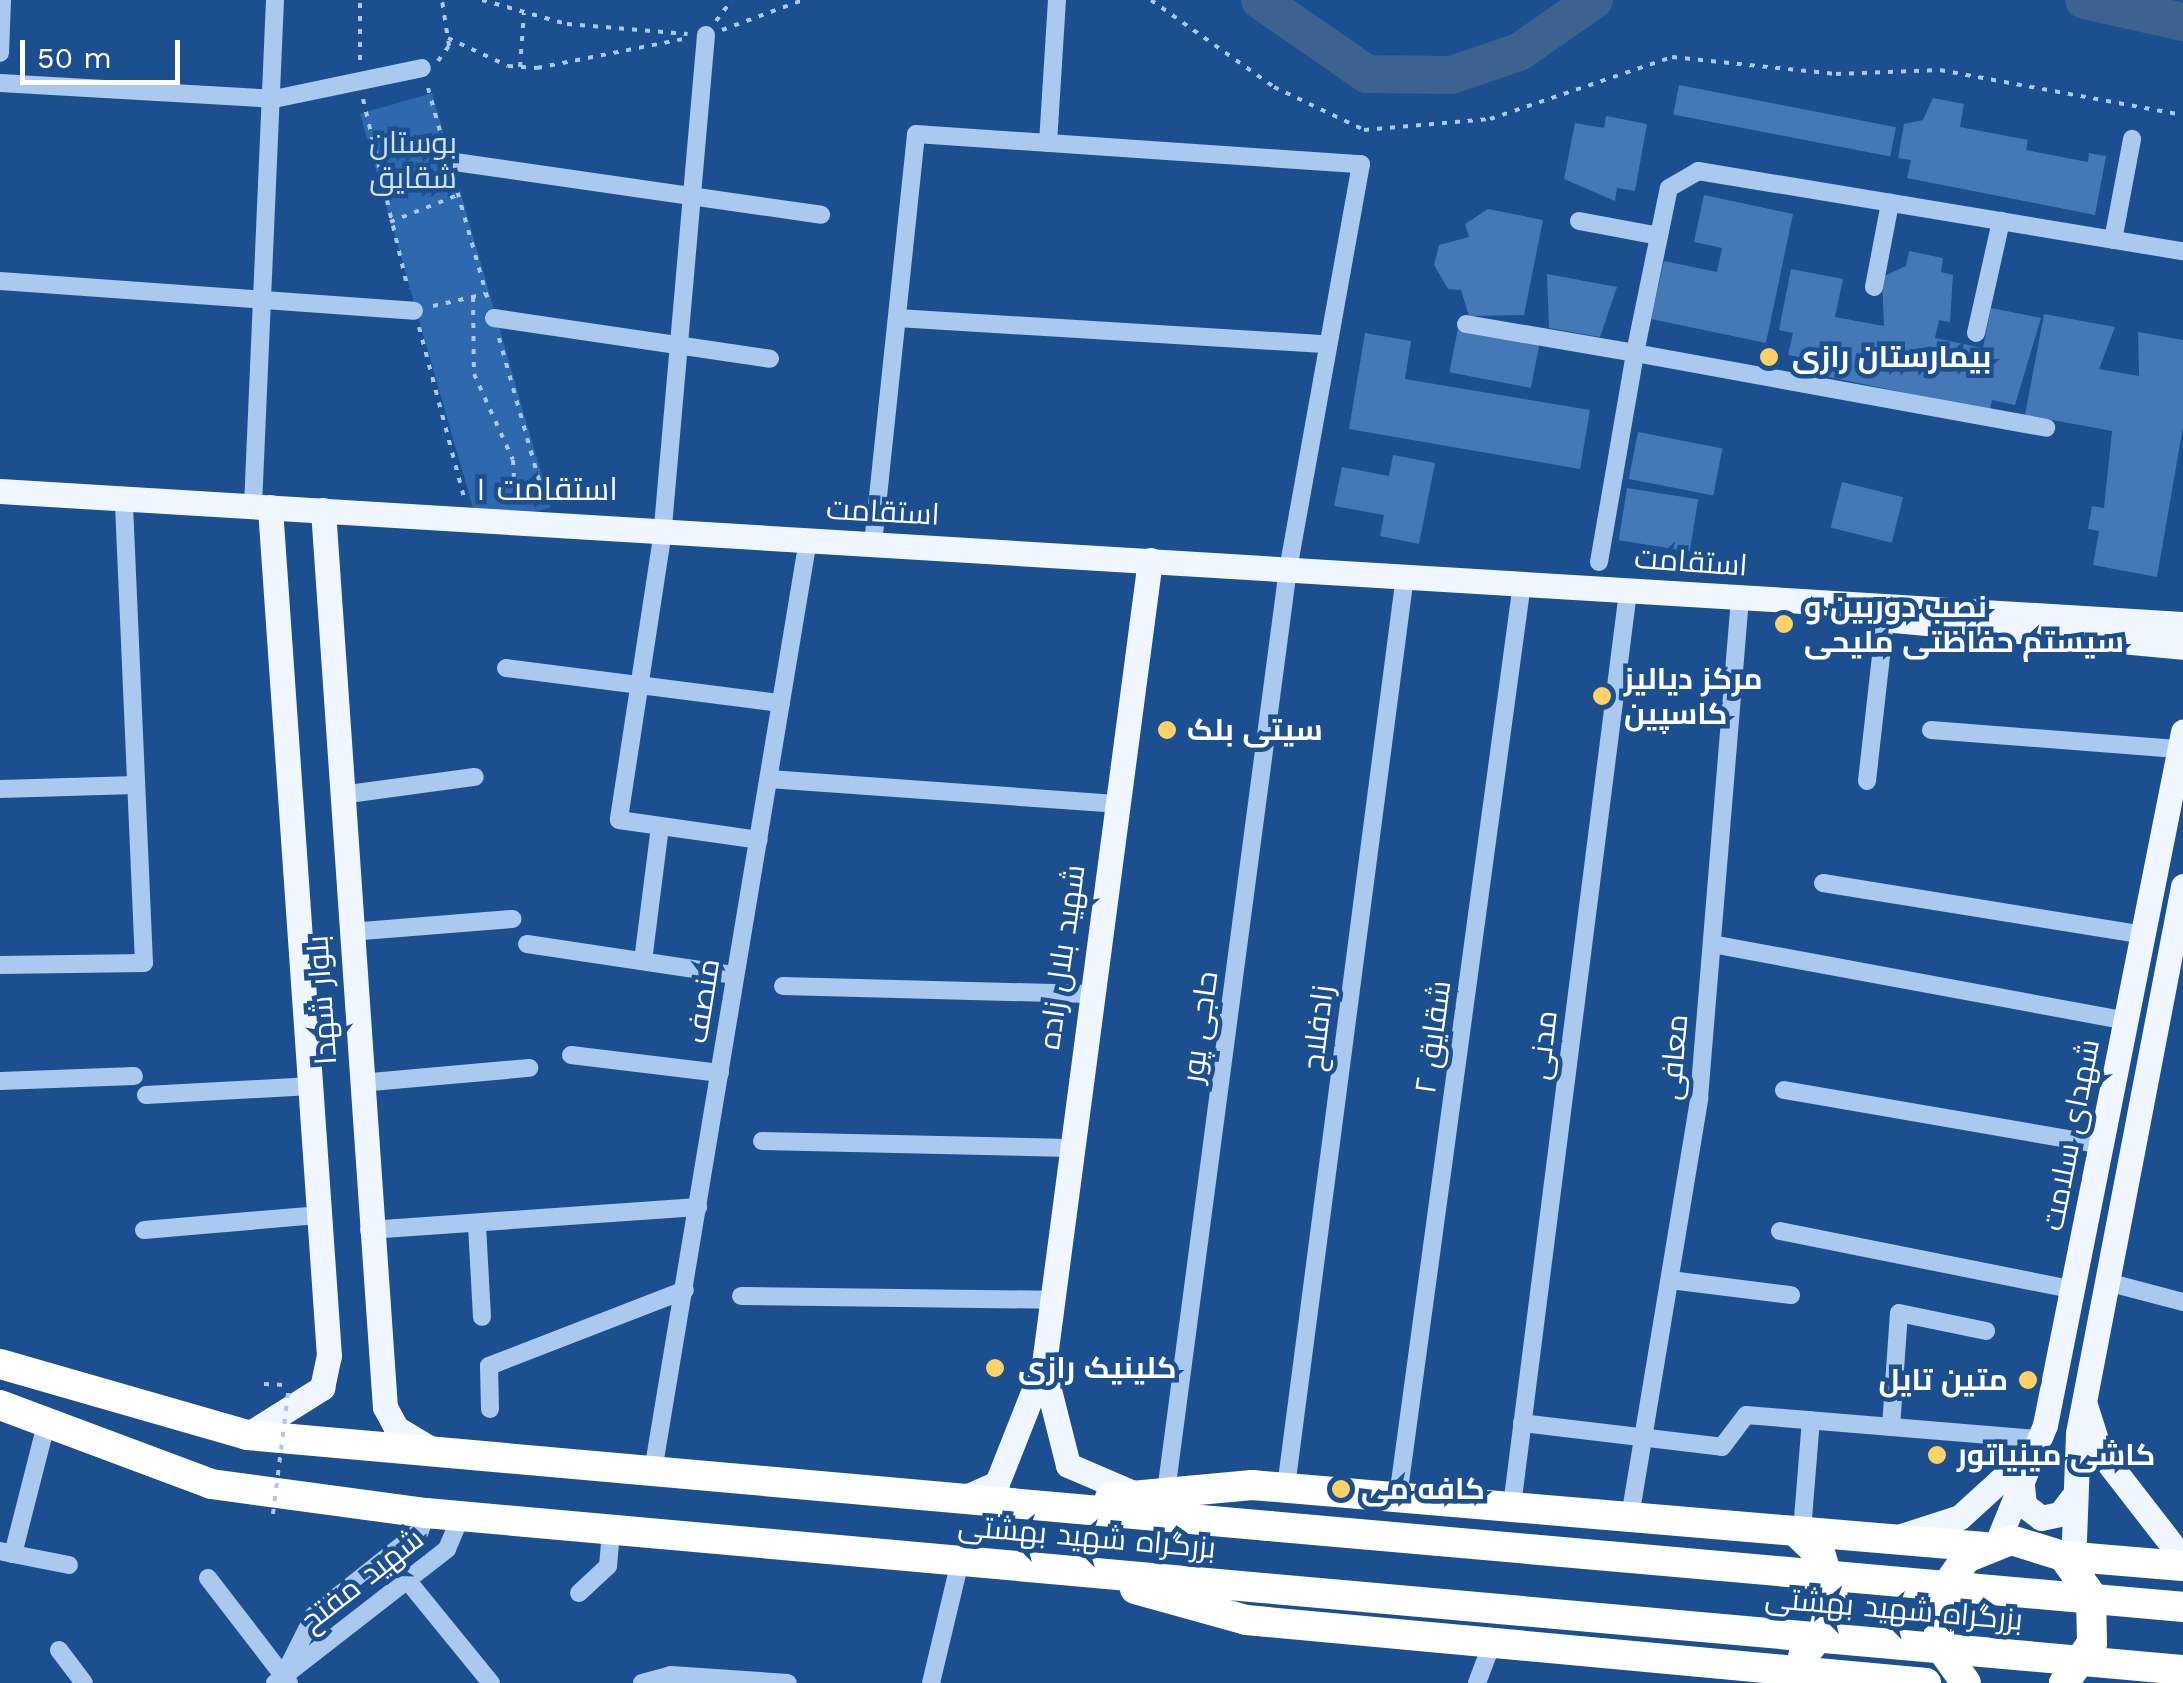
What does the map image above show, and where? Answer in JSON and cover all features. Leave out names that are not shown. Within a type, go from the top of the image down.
[{"type":"highway","name":"بزرگراه شهید بهشتی","points":[[0,1364],[248,1435],[2183,1607]]},
{"type":"highway","name":"بزرگراه شهید بهشتی","points":[[0,1405],[211,1484],[426,1513],[2183,1670]]},
{"type":"highway","points":[[1046,1506],[1166,1492],[1286,1487],[1892,1539],[1990,1545],[2031,1542],[2068,1561],[2183,1563]]},
{"type":"highway","points":[[1779,1669],[1813,1646],[1831,1606],[1824,1562],[1798,1531]]},
{"type":"highway","points":[[1966,1683],[1944,1658],[1936,1610],[1951,1572],[1990,1545]]},
{"type":"highway","points":[[2064,1683],[2094,1629],[2091,1595],[2068,1561]]},
{"type":"highway","points":[[1080,1572],[1228,1617],[1926,1683]]},
{"type":"main road","name":"استقامت","points":[[0,491],[2183,624]]},
{"type":"main road","name":"بلوار شهدا","points":[[248,1435],[322,1388],[330,1356],[262,507]]},
{"type":"main road","name":"بلوار شهدا","points":[[322,510],[369,1230],[385,1407],[406,1437],[444,1452]]},
{"type":"main road","name":"شهید بلال زاده","points":[[958,1498],[997,1483],[1044,1364],[1068,1148],[1150,560]]},
{"type":"main road","name":"استقامت","points":[[1751,598],[1807,614],[2183,647]]},
{"type":"main road","name":"شهدای سلامت","points":[[1990,1545],[2022,1486],[2038,1442],[2074,1290],[2181,741]]},
{"type":"main road","name":"شهدای سلامت","points":[[2068,1561],[2084,1402],[2183,886]]},
{"type":"main road","name":"شهید بلال زاده","points":[[1044,1364],[1068,1465],[1118,1491],[1166,1492]]},
{"type":"main road","points":[[2084,1402],[2100,1452],[2183,1563]]},
{"type":"main road","points":[[1892,1539],[1960,1517],[2038,1442]]},
{"type":"main road","points":[[2022,1486],[2024,1506],[2041,1518],[2060,1514],[2072,1498]]},
{"type":"street","points":[[0,53],[2,0]]},
{"type":"street","points":[[262,507],[276,0]]},
{"type":"street","points":[[874,544],[916,134],[1048,143],[1056,0]]},
{"type":"street","points":[[706,35],[663,531],[618,820],[759,840]]},
{"type":"street","points":[[0,84],[274,99],[422,68]]},
{"type":"street","points":[[2113,240],[2132,140]]},
{"type":"street","name":"حاجی پور","points":[[1048,143],[1361,164],[1288,569],[1166,1492]]},
{"type":"street","points":[[448,161],[692,191],[820,215]]},
{"type":"street","points":[[1599,562],[1635,353],[1669,188],[1698,171],[2183,251]]},
{"type":"street","points":[[1874,286],[1890,203]]},
{"type":"street","points":[[1579,221],[1659,236]]},
{"type":"street","points":[[1976,333],[2001,221]]},
{"type":"street","points":[[0,281],[266,297],[414,311]]},
{"type":"street","points":[[494,318],[770,359]]},
{"type":"street","points":[[897,318],[1328,344]]},
{"type":"street","points":[[1466,324],[2046,428]]},
{"type":"street","points":[[0,965],[144,963],[124,498]]},
{"type":"street","name":"منصف","points":[[653,1471],[808,540]]},
{"type":"street","name":"زادفلاح","points":[[1286,1487],[1404,576]]},
{"type":"street","name":"شقایق ۲","points":[[1398,1497],[1522,584]]},
{"type":"street","name":"مدنی","points":[[1512,1506],[1628,591]]},
{"type":"street","name":"معافی","points":[[1630,1517],[1670,1280],[1751,598]]},
{"type":"street","points":[[1867,781],[1885,620]]},
{"type":"street","points":[[506,668],[782,703]]},
{"type":"street","points":[[1931,730],[2181,741]]},
{"type":"street","points":[[341,796],[475,776]]},
{"type":"street","points":[[769,779],[1116,804]]},
{"type":"street","points":[[0,788],[136,786]]},
{"type":"street","points":[[643,961],[660,826]]},
{"type":"street","points":[[1823,882],[2144,935]]},
{"type":"street","points":[[350,932],[512,919]]},
{"type":"street","points":[[527,944],[735,975]]},
{"type":"street","points":[[1712,944],[2127,1021]]},
{"type":"street","points":[[783,986],[1090,994]]},
{"type":"street","points":[[571,1055],[720,1073]]},
{"type":"street","points":[[360,1083],[529,1068]]},
{"type":"street","points":[[0,1081],[134,1076]]},
{"type":"street","points":[[146,1096],[311,1086]]},
{"type":"street","points":[[1784,1090],[2102,1146]]},
{"type":"street","points":[[762,1141],[1068,1148]]},
{"type":"street","points":[[369,1230],[698,1207]]},
{"type":"street","points":[[144,1230],[320,1216]]},
{"type":"street","points":[[477,1225],[482,1317]]},
{"type":"street","points":[[1780,1231],[2074,1290]]},
{"type":"street","points":[[1670,1280],[1791,1296]]},
{"type":"street","points":[[2107,1282],[2183,1302]]},
{"type":"street","points":[[490,1409],[489,1366],[685,1290]]},
{"type":"street","points":[[741,1296],[1051,1300]]},
{"type":"street","points":[[1891,1427],[1899,1313],[1986,1332]]},
{"type":"street","points":[[1522,1423],[1722,1447],[1746,1415],[2038,1442]]},
{"type":"street","points":[[1798,1531],[1811,1420]]},
{"type":"street","points":[[47,1421],[6,1552],[69,1566]]},
{"type":"street","name":"شهید مفتح","points":[[282,1681],[314,1615],[420,1531],[426,1513]]},
{"type":"street","name":"شهید مفتح","points":[[282,1681],[447,1549],[461,1516]]},
{"type":"street","points":[[578,1593],[608,1566],[611,1530]]},
{"type":"street","points":[[931,1683],[960,1561]]},
{"type":"street","points":[[208,1578],[282,1681]]},
{"type":"street","points":[[407,1580],[491,1683]]},
{"type":"street","points":[[1477,1683],[1492,1642]]},
{"type":"street","points":[[59,1650],[84,1683]]},
{"type":"street","points":[[642,1683],[671,1676],[788,1683]]},
{"type":"path","points":[[360,0],[360,83]]},
{"type":"path","points":[[442,0],[448,38],[437,62],[422,68],[552,524]]},
{"type":"path","points":[[482,0],[524,13],[706,35]]},
{"type":"path","points":[[706,35],[732,0]]},
{"type":"path","points":[[448,38],[520,67],[706,35],[802,0]]},
{"type":"path","points":[[1151,0],[1274,87],[1364,130],[1490,120],[1672,57],[1836,74],[1940,70],[2183,115]]},
{"type":"path","points":[[520,67],[524,13]]},
{"type":"path","points":[[390,222],[458,196]]},
{"type":"path","points":[[414,311],[486,294]]},
{"type":"path","points":[[473,297],[480,402],[502,429],[520,485],[508,522]]},
{"type":"path","points":[[264,1384],[288,1386],[273,1514]]},
{"type":"green space","name":"بوستان شقایق","points":[[432,93],[551,507],[479,528],[360,114]]},
{"type":"building","points":[[1679,85],[1896,127],[1890,157],[1673,114]]},
{"type":"building","points":[[1933,98],[1964,104],[1960,127],[2028,140],[2026,150],[2088,162],[2089,153],[2106,156],[2095,215],[1907,178],[1911,160],[1898,158],[1904,124],[1923,120]]},
{"type":"building","points":[[1606,116],[1647,124],[1635,191],[1617,188],[1615,201],[1564,179],[1575,123],[1604,128]]},
{"type":"building","points":[[1704,195],[1793,214],[1766,343],[1651,319],[1664,261],[1717,272],[1722,248],[1694,242]]},
{"type":"building","points":[[1488,209],[1543,220],[1524,315],[1469,316],[1461,290],[1448,289],[1434,265],[1439,245],[1469,237],[1465,224]]},
{"type":"building","points":[[1909,251],[1943,258],[1941,272],[1953,275],[1950,322],[1939,320],[1935,338],[1983,348],[1991,308],[2041,318],[2015,405],[1992,400],[1990,410],[1809,373],[1812,360],[1788,355],[1793,333],[1779,330],[1791,269],[1843,279],[1835,317],[1884,326],[1882,277],[1906,266]]},
{"type":"building","points":[[1547,274],[1617,287],[1600,337],[1549,328]]},
{"type":"building","points":[[2044,314],[2115,327],[2099,369],[2139,376],[2138,332],[2183,340],[2183,427],[2157,577],[2093,565],[2099,531],[2088,529],[2092,506],[2104,508],[2112,431],[2025,415]]},
{"type":"building","points":[[1458,328],[1539,344],[1531,388],[1449,372]]},
{"type":"building","points":[[1365,333],[1411,341],[1405,379],[1590,410],[1580,469],[1349,429]]},
{"type":"building","points":[[1638,432],[1722,448],[1713,496],[1629,479]]},
{"type":"building","points":[[1393,455],[1435,463],[1419,544],[1380,536],[1384,515],[1334,506],[1342,467],[1389,476]]},
{"type":"building","points":[[1842,482],[1903,497],[1892,543],[1831,528]]},
{"type":"building","points":[[1627,488],[1698,499],[1690,552],[1619,540]]},
{"type":"waterway","points":[[1260,0],[1367,74],[1451,75],[1519,52],[1594,0]]},
{"type":"waterway","points":[[2084,0],[2183,22]]},
{"type":"place","name":"بیمارستان رازی","points":[[1769,357]]},
{"type":"place","name":"نصب دوربین و سیستم حفاظتی ملیحی","points":[[1784,624]]},
{"type":"place","name":"مرکز دیالیز کاسپین","points":[[1602,696]]},
{"type":"place","name":"سیتی بلک","points":[[1167,730]]},
{"type":"place","name":"کلینیک رازی","points":[[995,1368]]},
{"type":"place","name":"متین تایل","points":[[2028,1380]]},
{"type":"place","name":"کاشی مینیاتور","points":[[1937,1455]]},
{"type":"place","name":"کافه می","points":[[1341,1489]]},
{"type":"district","name":"استقامت ۱","points":[[547,489]]}]
